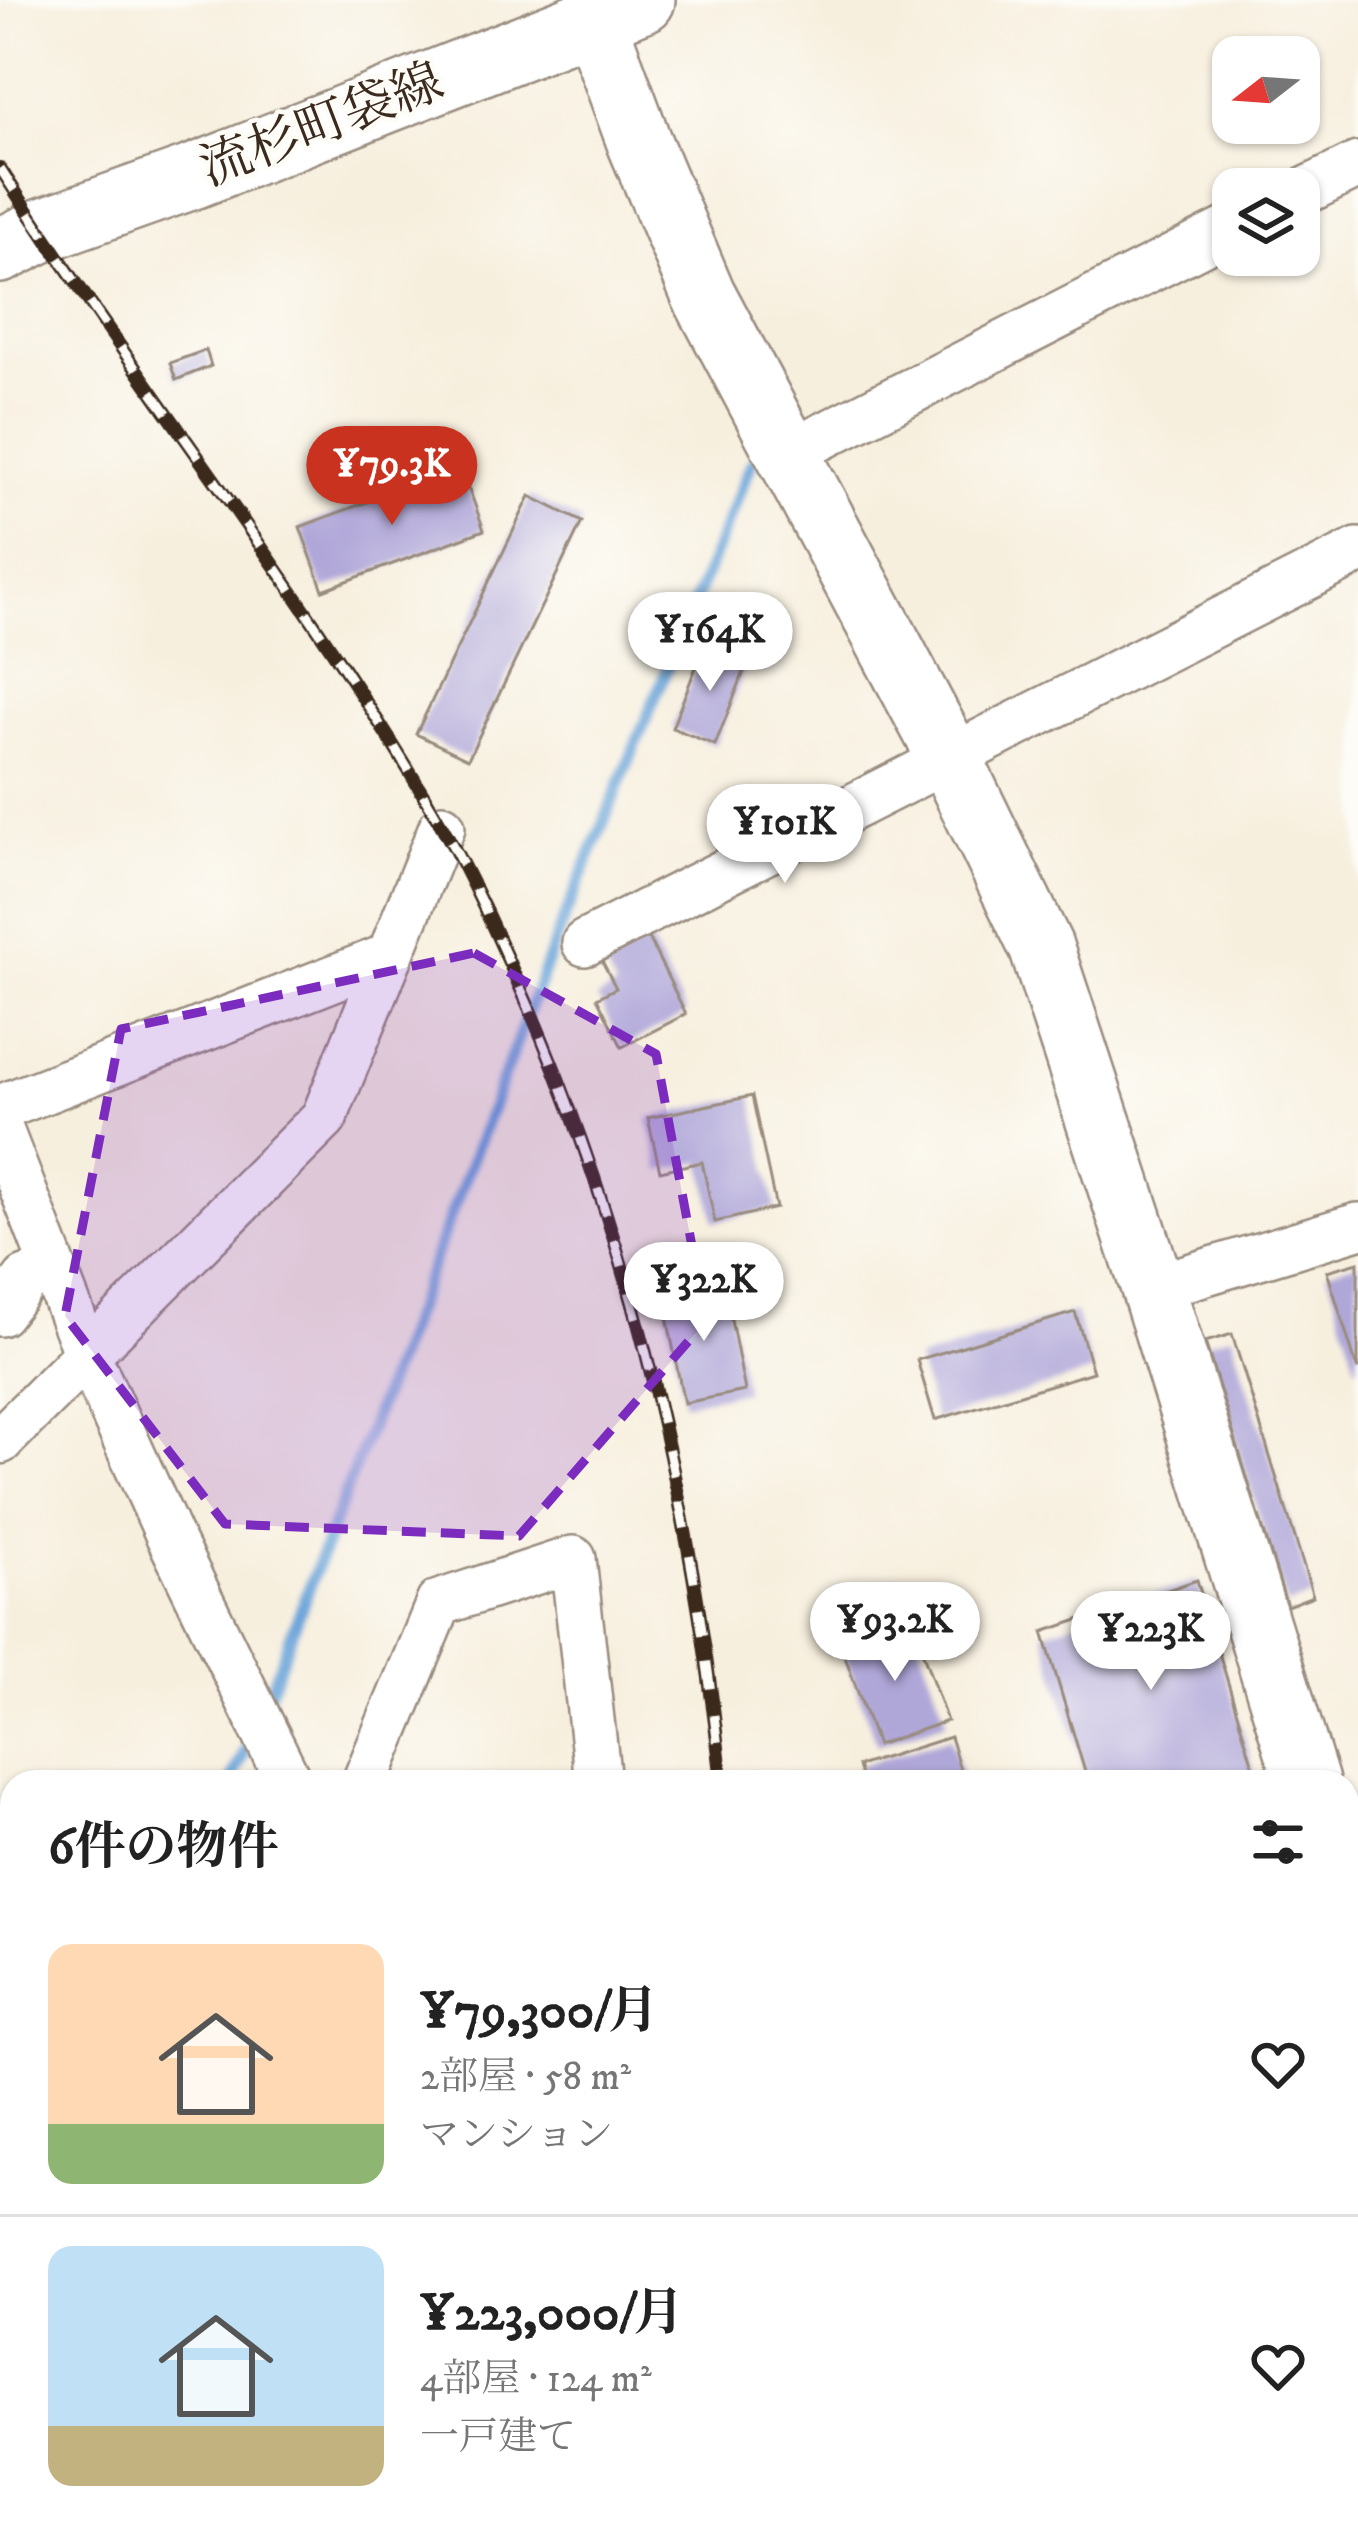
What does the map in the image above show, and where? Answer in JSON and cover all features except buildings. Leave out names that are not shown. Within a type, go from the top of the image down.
[{"type":"street","name":"流杉町袋線","points":[[0,250],[195,176],[583,14]]},
{"type":"street","points":[[583,14],[704,294],[949,757],[1041,947],[1154,1288],[1303,1770]]},
{"type":"street","points":[[1320,184],[1358,165]]},
{"type":"street","points":[[790,453],[1212,238]]},
{"type":"street","points":[[585,943],[1358,551]]},
{"type":"street","points":[[0,1441],[324,1118],[442,826]]},
{"type":"street","points":[[0,1108],[390,956]]},
{"type":"street","points":[[0,1130],[86,1352],[274,1770]]},
{"type":"street","points":[[1154,1288],[1358,1226]]},
{"type":"street","points":[[0,1313],[26,1279],[53,1269]]},
{"type":"street","points":[[370,1770],[439,1603],[573,1559],[597,1770]]},
{"type":"highlighted area","points":[[474,953],[656,1054],[706,1321],[519,1536],[225,1524],[65,1316],[121,1029]]},
{"type":"waterway","points":[[264,1706],[557,936],[752,462]]},
{"type":"waterway","points":[[236,1770],[252,1736]]},
{"type":"railway","points":[[0,168],[389,738],[452,845],[507,957],[599,1192],[654,1385],[694,1581],[720,1770]]}]
